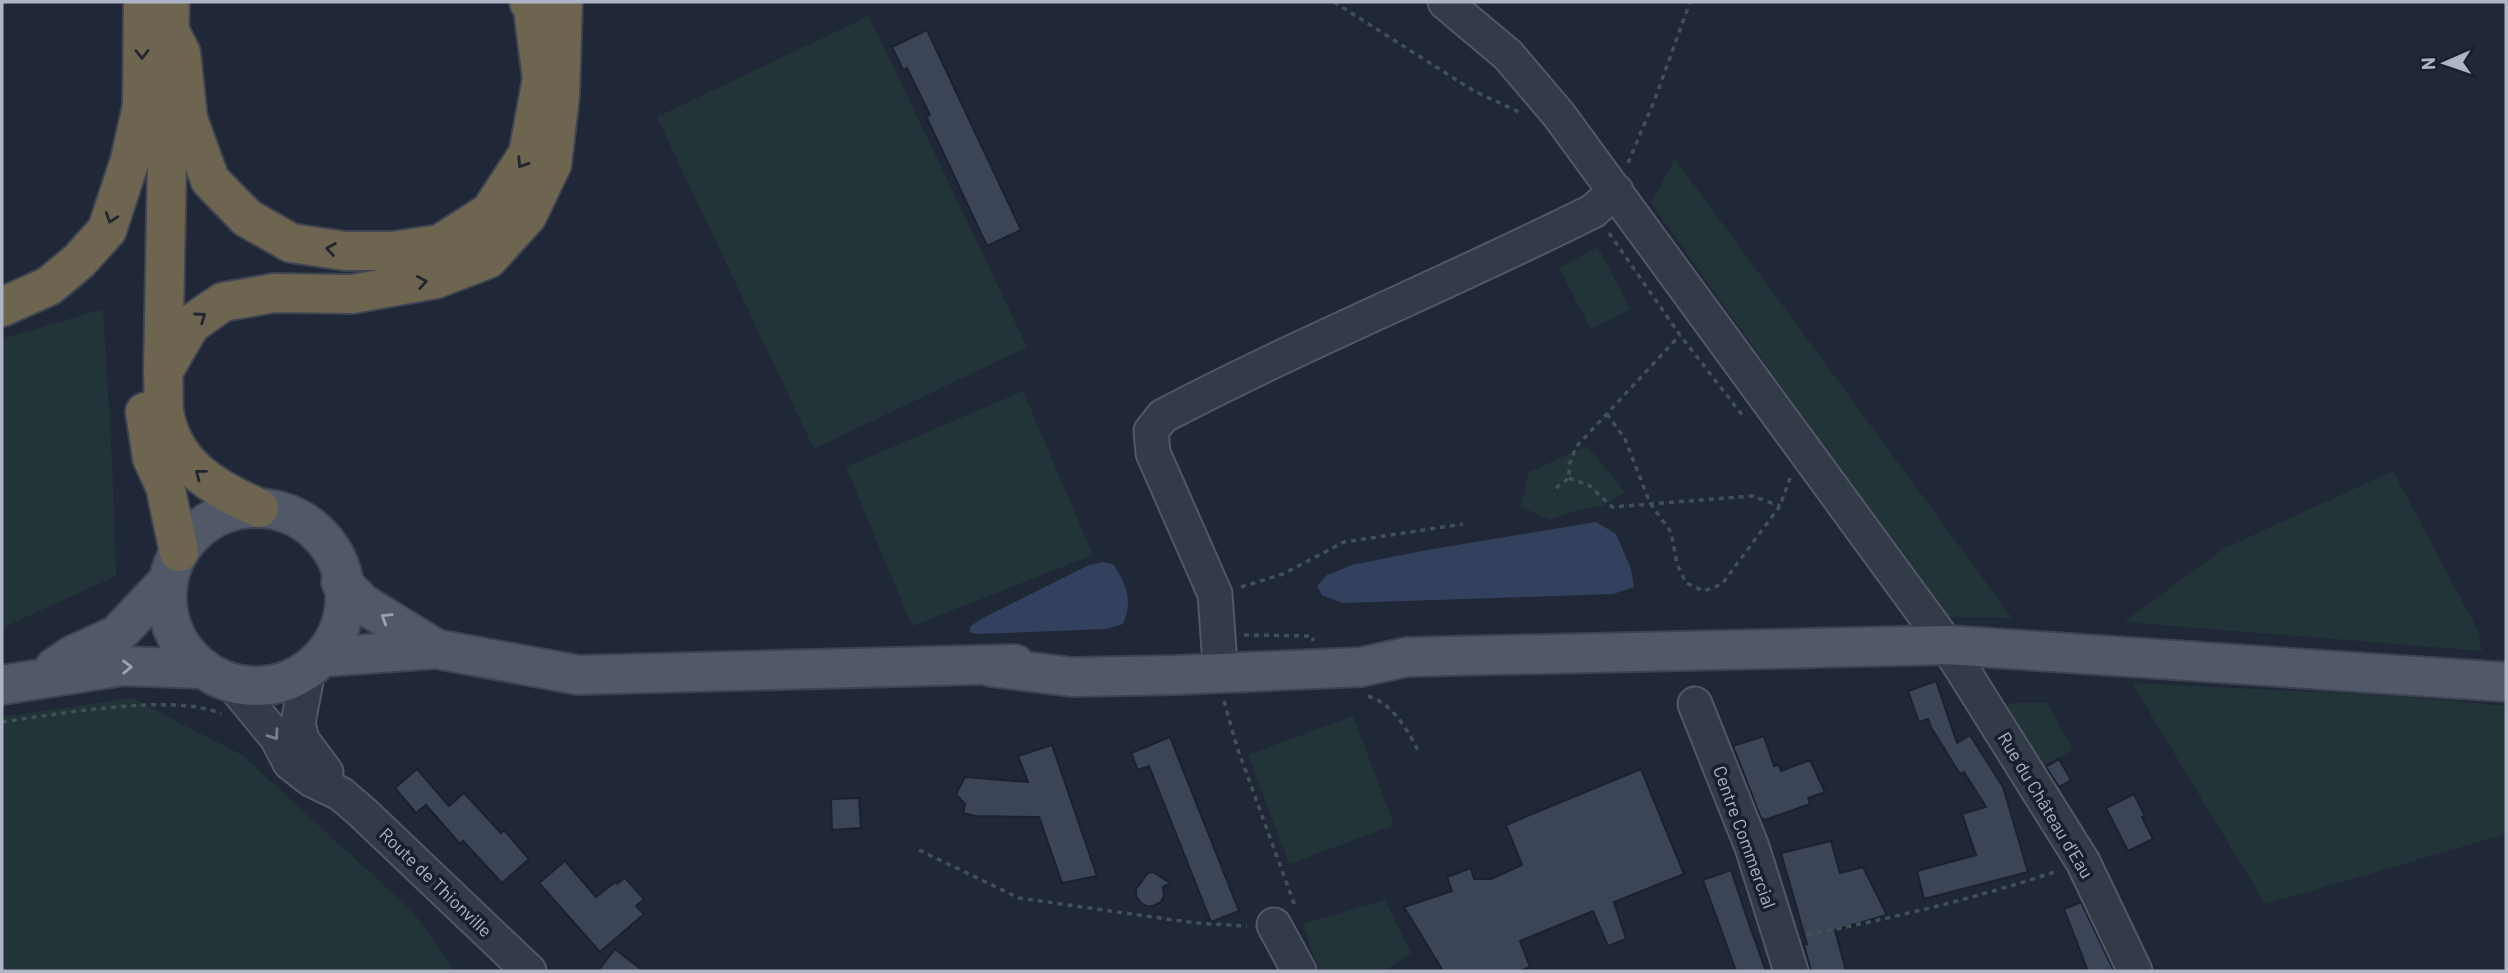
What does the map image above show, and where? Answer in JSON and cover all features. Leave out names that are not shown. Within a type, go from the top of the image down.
[{"type":"highway","points":[[2,307],[49,286],[79,261],[107,230],[130,160],[142,106],[143,2]]},
{"type":"highway","points":[[169,16],[181,53],[188,119],[210,180],[247,218],[291,243],[345,251],[392,251],[440,244],[490,212],[528,154],[542,79],[533,9],[529,2]]},
{"type":"highway","points":[[163,372],[191,324],[223,302],[274,293],[352,294],[436,279],[488,259],[527,216],[552,164],[560,96],[563,2]]},
{"type":"highway","points":[[169,16],[164,411],[174,444],[188,465],[224,493],[259,508]]},
{"type":"highway","points":[[142,106],[146,120],[145,421],[152,458],[165,486],[174,566]]},
{"type":"main road","points":[[19,682],[117,635],[174,566],[205,523],[228,512],[259,508],[278,510],[306,523],[326,542],[339,566],[344,604],[336,634],[316,664]]},
{"type":"main road","points":[[174,566],[168,612],[174,635],[191,660],[220,689]]},
{"type":"main road","points":[[341,582],[363,604],[436,649]]},
{"type":"main road","points":[[19,682],[123,666],[220,689],[273,684],[316,664],[356,653],[436,649],[578,675],[991,667],[1206,637],[1313,647],[1350,646],[1407,657]]},
{"type":"main road","points":[[1206,637],[1361,667],[1407,657],[1947,645],[2506,682]]},
{"type":"street","name":"Rue du Château d'Eau","points":[[1445,2],[1508,55],[1559,115],[1605,201],[1947,645],[2083,862],[2135,971]]},
{"type":"street","points":[[1206,637],[1153,453],[1151,430],[1163,416],[1311,341],[1401,302],[1605,201]]},
{"type":"street","name":"Route de Thionville","points":[[316,664],[298,723],[302,740],[341,794],[528,971]]},
{"type":"street","name":"Route de Thionville","points":[[220,689],[276,738],[290,763],[312,780],[341,794]]},
{"type":"street","name":"Centre Commercial","points":[[1695,704],[1752,848],[1791,971]]},
{"type":"street","points":[[1286,921],[1299,971]]},
{"type":"path","points":[[1334,2],[1474,91],[1515,111],[1538,117],[1559,115]]},
{"type":"path","points":[[1690,2],[1655,99],[1605,201],[1680,335],[1748,423]]},
{"type":"path","points":[[1569,478],[1569,465],[1576,447],[1680,335]]},
{"type":"path","points":[[1607,414],[1625,439],[1650,503],[1671,532],[1677,564],[1686,583],[1704,591],[1723,584],[1780,506],[1791,479],[1785,472]]},
{"type":"path","points":[[1556,488],[1569,478]]},
{"type":"path","points":[[1569,478],[1590,486],[1612,507],[1752,496],[1780,506]]},
{"type":"path","points":[[1206,637],[1283,574],[1344,542],[1464,524]]},
{"type":"path","points":[[1206,637],[1233,620],[1244,635],[1312,636],[1313,647]]},
{"type":"path","points":[[2,722],[105,709],[173,705],[214,710],[220,689]]},
{"type":"path","points":[[1364,695],[1377,699],[1403,721],[1418,750]]},
{"type":"path","points":[[919,850],[1019,898],[1195,923],[1236,926],[1286,921],[1224,700]]},
{"type":"path","points":[[1781,940],[1906,916],[2000,891],[2083,862]]},
{"type":"shaded area","points":[[869,16],[1027,347],[814,449],[657,117]]},
{"type":"shaded area","points":[[1675,159],[2012,618],[1945,617],[1651,203]]},
{"type":"shaded area","points":[[1598,247],[1630,309],[1591,329],[1559,268]]},
{"type":"shaded area","points":[[103,309],[116,576],[2,628],[2,339]]},
{"type":"shaded area","points":[[1023,391],[1093,555],[912,626],[846,467]]},
{"type":"shaded area","points":[[1587,446],[1625,492],[1603,506],[1581,509],[1550,520],[1521,507],[1529,472]]},
{"type":"shaded area","points":[[2393,471],[2477,629],[2482,651],[2124,622],[2223,549]]},
{"type":"shaded area","points":[[2132,683],[2397,696],[2506,706],[2506,834],[2265,904]]},
{"type":"shaded area","points":[[132,698],[242,755],[413,912],[455,971],[2,971],[2,717]]},
{"type":"shaded area","points":[[2047,702],[2073,750],[2034,770],[1995,704]]},
{"type":"shaded area","points":[[1353,716],[1394,825],[1289,864],[1248,755]]},
{"type":"shaded area","points":[[1385,900],[1411,953],[1384,971],[1319,971],[1303,924]]},
{"type":"water","points":[[1596,522],[1616,534],[1631,569],[1634,587],[1613,594],[1342,603],[1322,595],[1317,586],[1327,575],[1352,565]]},
{"type":"water","points":[[1103,562],[1113,564],[1125,586],[1128,607],[1123,624],[1106,629],[976,634],[969,632],[971,626],[981,619],[1089,565]]},
{"type":"building","points":[[927,30],[1021,230],[987,246],[926,116],[930,115],[907,68],[903,70],[892,47]]},
{"type":"building","points":[[1936,681],[1957,743],[1970,735],[2003,787],[2028,872],[1924,899],[1917,871],[1976,855],[1962,814],[1986,807],[1964,772],[1960,774],[1928,719],[1919,722],[1908,691]]},
{"type":"building","points":[[1764,736],[1774,766],[1779,765],[1781,771],[1810,760],[1825,792],[1808,798],[1810,804],[1765,820],[1761,818],[1733,746]]},
{"type":"building","points":[[1170,737],[1239,911],[1211,922],[1149,766],[1138,770],[1131,753]]},
{"type":"building","points":[[1052,745],[1097,876],[1062,883],[1039,817],[975,816],[963,813],[965,804],[956,794],[965,777],[1028,782],[1018,756]]},
{"type":"building","points":[[2059,759],[2071,780],[2059,787],[2046,767]]},
{"type":"building","points":[[417,769],[449,806],[464,793],[501,833],[504,830],[529,859],[502,883],[463,841],[460,844],[426,805],[416,813],[395,788]]},
{"type":"building","points":[[1641,769],[1684,874],[1614,902],[1626,939],[1608,946],[1593,911],[1520,941],[1530,967],[1520,971],[1443,971],[1404,907],[1452,891],[1447,877],[1471,868],[1474,879],[1491,879],[1522,865],[1506,825]]},
{"type":"building","points":[[2134,794],[2153,839],[2128,851],[2106,808]]},
{"type":"building","points":[[859,798],[861,828],[832,830],[831,799]]},
{"type":"building","points":[[1831,841],[1840,873],[1863,867],[1887,915],[1835,930],[1846,971],[1811,971],[1804,945],[1807,944],[1781,853]]},
{"type":"building","points":[[565,861],[596,897],[615,882],[617,884],[625,878],[644,899],[636,906],[644,914],[600,952],[539,883]]},
{"type":"building","points":[[1731,870],[1766,971],[1736,971],[1703,880]]},
{"type":"building","points":[[1153,872],[1170,883],[1163,887],[1164,896],[1161,902],[1146,906],[1136,896],[1136,889],[1148,873]]},
{"type":"building","points":[[2081,902],[2114,971],[2088,971],[2064,909]]},
{"type":"building","points":[[615,949],[643,971],[598,971]]}]
